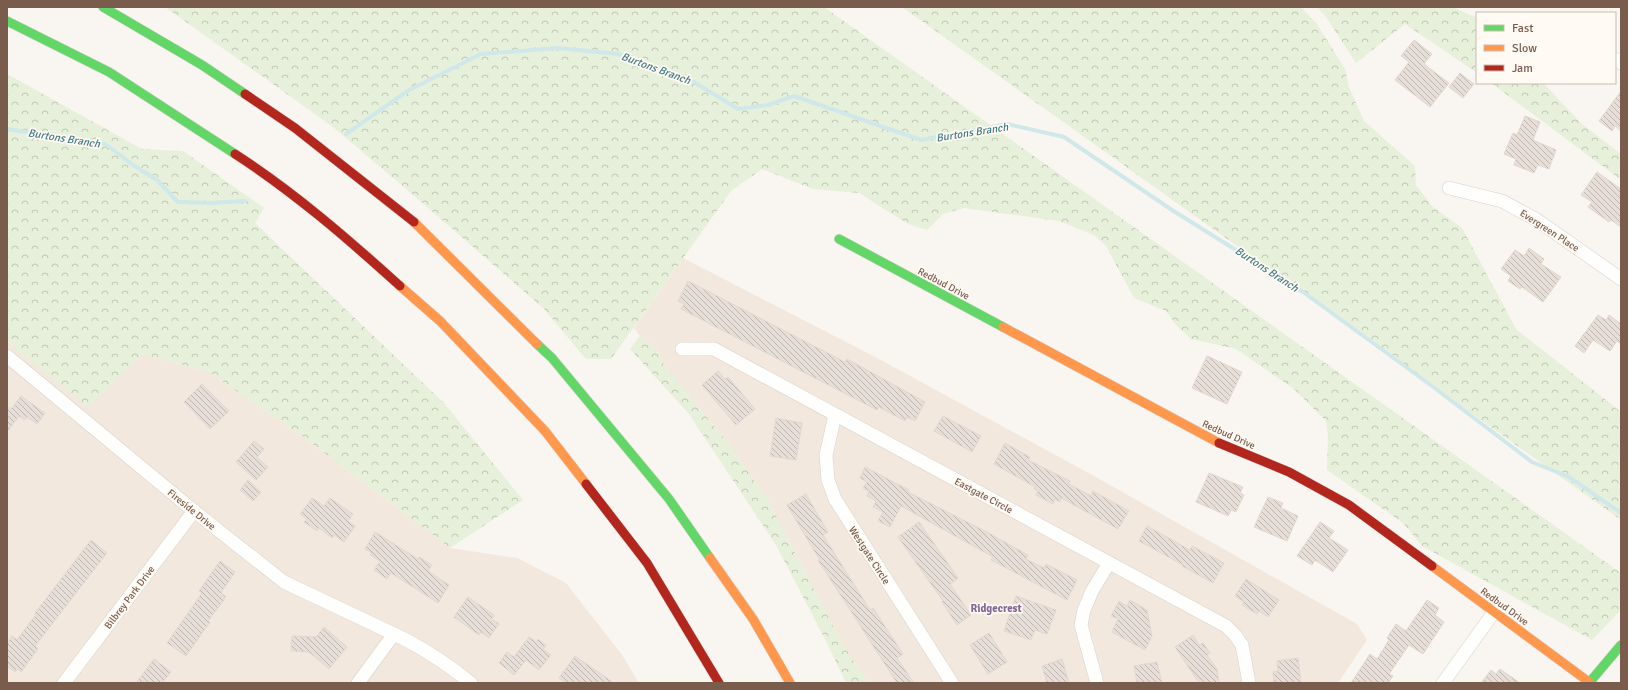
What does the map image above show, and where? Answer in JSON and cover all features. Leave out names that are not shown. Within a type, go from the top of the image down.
[{"type":"main road","points":[[103,7],[202,65],[295,128],[420,228],[547,352],[669,499],[753,619],[790,683]]},
{"type":"main road","points":[[7,21],[109,72],[254,166],[336,228],[440,321],[550,438],[647,564],[720,683]]},
{"type":"main road","name":"Redbud Drive","points":[[839,239],[1210,439],[1289,472],[1349,505],[1589,683]]},
{"type":"main road","points":[[1589,683],[1621,645]]},
{"type":"street","name":"Evergreen Place","points":[[1449,188],[1502,201],[1538,220],[1621,279]]},
{"type":"street","name":"Eastgate Circle","points":[[682,349],[714,349],[1226,626],[1242,645],[1249,683]]},
{"type":"street","name":"Fireside Drive","points":[[7,356],[194,512],[284,582],[415,644],[453,669],[471,683]]},
{"type":"street","name":"Westgate Circle","points":[[835,415],[826,455],[828,480],[835,499],[952,683]]},
{"type":"street","name":"Bilbrey Park Drive","points":[[64,683],[194,512]]},
{"type":"street","points":[[1097,683],[1081,625],[1084,610],[1092,591],[1109,563]]},
{"type":"street","points":[[1443,683],[1494,612]]},
{"type":"street","points":[[358,683],[394,634]]},
{"type":"shaded area","name":"Ridgecrest","points":[[683,258],[879,359],[1094,476],[1357,624],[1367,640],[1338,683],[868,683],[840,640],[769,502],[727,442],[664,365],[657,349],[640,336],[634,328]]},
{"type":"shaded area","points":[[7,341],[88,406],[142,354],[209,372],[306,439],[450,548],[517,558],[566,583],[622,655],[639,683],[7,683]]},
{"type":"green space","points":[[165,7],[824,7],[1621,573],[1621,610],[1592,640],[1422,546],[1403,523],[1327,470],[1328,437],[1326,421],[1294,389],[1236,349],[1191,339],[1176,325],[1166,311],[1134,298],[1106,246],[1094,235],[1059,221],[964,208],[943,214],[927,230],[908,224],[859,193],[813,189],[762,169],[731,191],[611,359],[586,359],[544,309],[333,127]]},
{"type":"green space","points":[[902,7],[1301,7],[1317,24],[1345,69],[1349,87],[1364,121],[1415,166],[1416,185],[1433,207],[1462,228],[1516,329],[1621,412],[1621,520]]},
{"type":"green space","points":[[1317,7],[1453,7],[1476,18],[1476,72],[1405,24],[1356,63],[1326,17]]},
{"type":"green space","points":[[7,74],[142,149],[183,151],[264,208],[255,223],[443,402],[523,500],[450,548],[306,439],[209,372],[142,354],[88,407],[7,341]]},
{"type":"green space","points":[[1492,84],[1544,84],[1582,124],[1621,154],[1621,180]]},
{"type":"green space","points":[[640,336],[657,349],[664,365],[727,442],[769,502],[840,640],[868,683],[846,683],[776,545],[689,414],[630,349]]},
{"type":"building","points":[[1414,40],[1432,54],[1424,64],[1449,83],[1430,107],[1395,80],[1409,62],[1401,56]]},
{"type":"building","points":[[1460,73],[1474,84],[1463,98],[1449,87]]},
{"type":"building","points":[[1621,91],[1621,131],[1615,126],[1612,131],[1599,121]]},
{"type":"building","points":[[1525,116],[1540,122],[1533,140],[1556,150],[1549,169],[1538,165],[1534,173],[1514,165],[1516,159],[1504,154],[1513,133],[1517,135]]},
{"type":"building","points":[[1597,172],[1621,189],[1621,227],[1611,220],[1609,222],[1588,207],[1592,202],[1581,195]]},
{"type":"building","points":[[1529,248],[1544,259],[1541,264],[1561,277],[1543,302],[1522,287],[1520,289],[1508,281],[1511,276],[1501,269],[1515,250],[1524,256]]},
{"type":"building","points":[[688,281],[845,362],[847,359],[925,402],[915,421],[907,417],[905,421],[879,407],[877,410],[681,309],[684,304],[678,301]]},
{"type":"building","points":[[1598,315],[1606,320],[1609,315],[1621,324],[1621,344],[1617,341],[1610,351],[1593,340],[1584,353],[1575,346]]},
{"type":"building","points":[[1207,356],[1242,372],[1227,404],[1192,388]]},
{"type":"building","points":[[718,371],[725,379],[728,377],[755,409],[736,425],[702,385]]},
{"type":"building","points":[[202,384],[229,411],[210,429],[184,402]]},
{"type":"building","points":[[21,396],[45,413],[37,424],[27,417],[25,420],[19,416],[7,432],[7,408],[12,408]]},
{"type":"building","points":[[943,416],[981,436],[972,452],[934,431]]},
{"type":"building","points":[[776,418],[802,423],[796,460],[770,456]]},
{"type":"building","points":[[254,441],[264,449],[257,457],[268,467],[256,480],[236,462]]},
{"type":"building","points":[[1005,443],[1030,457],[1028,460],[1070,481],[1069,484],[1091,496],[1093,491],[1129,511],[1118,529],[1061,498],[1060,502],[1055,499],[1053,504],[1036,495],[1038,491],[1034,489],[1035,487],[994,464]]},
{"type":"building","points":[[865,467],[909,490],[908,492],[987,532],[1028,555],[1026,559],[1044,568],[1046,564],[1077,580],[1067,600],[991,560],[993,557],[901,506],[890,527],[878,521],[883,512],[873,507],[876,501],[867,496],[869,491],[863,488],[867,482],[860,478]]},
{"type":"building","points":[[1209,473],[1243,487],[1240,493],[1244,495],[1236,512],[1231,510],[1228,516],[1196,502]]},
{"type":"building","points":[[248,480],[261,492],[253,501],[240,490]]},
{"type":"building","points":[[806,494],[828,532],[823,535],[870,610],[873,608],[903,654],[897,658],[914,683],[897,683],[818,560],[819,559],[787,505]]},
{"type":"building","points":[[1268,497],[1283,503],[1281,508],[1298,516],[1287,541],[1254,527]]},
{"type":"building","points":[[312,498],[324,506],[330,498],[353,514],[348,521],[355,526],[344,542],[334,535],[332,538],[319,528],[317,531],[304,522],[307,519],[300,514]]},
{"type":"building","points":[[919,522],[958,578],[950,584],[971,615],[957,625],[942,602],[943,601],[898,537]]},
{"type":"building","points":[[1320,522],[1334,531],[1329,538],[1348,550],[1333,572],[1315,560],[1312,565],[1297,556]]},
{"type":"building","points":[[1147,526],[1190,550],[1192,546],[1224,563],[1213,583],[1139,541]]},
{"type":"building","points":[[375,532],[418,559],[419,557],[432,565],[428,571],[449,585],[438,603],[391,573],[387,579],[374,570],[380,561],[370,555],[372,553],[365,549]]},
{"type":"building","points":[[91,540],[107,553],[35,646],[38,649],[21,672],[18,669],[15,672],[7,666],[7,643],[12,636],[17,640],[36,614],[35,613]]},
{"type":"building","points":[[220,561],[235,572],[221,593],[226,597],[208,621],[210,622],[186,656],[167,643],[202,593],[199,591]]},
{"type":"building","points":[[1246,579],[1279,600],[1268,617],[1259,611],[1257,614],[1242,605],[1244,602],[1235,596]]},
{"type":"building","points":[[1016,596],[1056,610],[1047,634],[1035,630],[1031,640],[1004,631]]},
{"type":"building","points":[[468,597],[494,615],[492,619],[499,624],[489,638],[481,632],[479,635],[454,617]]},
{"type":"building","points":[[1130,600],[1147,610],[1152,636],[1145,650],[1112,632],[1118,619],[1111,616],[1119,601],[1127,606]]},
{"type":"building","points":[[1427,600],[1439,608],[1435,615],[1444,622],[1423,654],[1409,645],[1389,674],[1393,676],[1388,683],[1351,683],[1370,654],[1377,659],[1389,640],[1387,638],[1396,624],[1406,631]]},
{"type":"building","points":[[324,627],[347,647],[329,669],[309,652],[291,651],[292,636],[316,637]]},
{"type":"building","points":[[989,633],[1007,662],[988,674],[970,645]]},
{"type":"building","points":[[1193,635],[1199,645],[1203,643],[1210,653],[1207,655],[1217,669],[1219,683],[1199,683],[1175,647]]},
{"type":"building","points":[[529,637],[536,642],[538,639],[546,645],[543,649],[551,655],[539,670],[526,660],[514,675],[499,663],[507,652],[514,657]]},
{"type":"building","points":[[575,656],[614,683],[566,683],[559,678]]},
{"type":"building","points":[[1298,658],[1301,683],[1274,683],[1273,672],[1278,671],[1277,661]]},
{"type":"building","points":[[154,659],[171,672],[162,683],[136,683]]},
{"type":"building","points":[[1062,659],[1069,683],[1047,683],[1042,666]]},
{"type":"building","points":[[1157,662],[1162,683],[1137,683],[1134,666]]},
{"type":"building","points":[[1500,669],[1520,683],[1481,683],[1491,670],[1496,674]]},
{"type":"waterway","name":"Burtons Branch","points":[[346,134],[409,90],[481,54],[558,48],[618,54],[694,82],[738,109],[768,105],[794,96],[921,140],[1007,124],[1064,137],[1172,210],[1303,292],[1432,386],[1532,462],[1569,477],[1621,513]]},
{"type":"waterway","name":"Burtons Branch","points":[[7,129],[105,144],[133,165],[157,180],[178,202],[213,203],[245,201]]},
{"type":"traffic: fast","points":[[103,7],[202,65],[245,94]]},
{"type":"traffic: fast","points":[[7,21],[109,72],[235,154]]},
{"type":"traffic: fast","points":[[839,239],[1003,327]]},
{"type":"traffic: fast","points":[[537,344],[552,358],[669,499],[710,558]]},
{"type":"traffic: fast","points":[[1589,683],[1621,645]]},
{"type":"traffic: slow","points":[[414,222],[537,344]]},
{"type":"traffic: slow","points":[[400,286],[440,321],[545,431],[586,484]]},
{"type":"traffic: slow","points":[[1003,327],[1219,443]]},
{"type":"traffic: slow","points":[[710,558],[753,619],[790,683]]},
{"type":"traffic: slow","points":[[1432,566],[1589,682]]},
{"type":"traffic: jam","points":[[245,94],[295,128],[414,222]]},
{"type":"traffic: jam","points":[[235,154],[299,200],[361,251],[400,286]]},
{"type":"traffic: jam","points":[[1219,443],[1289,472],[1349,505],[1432,566]]},
{"type":"traffic: jam","points":[[586,484],[647,563],[719,683]]},
{"type":"district","name":"Ridgecrest","points":[[996,608]]}]
